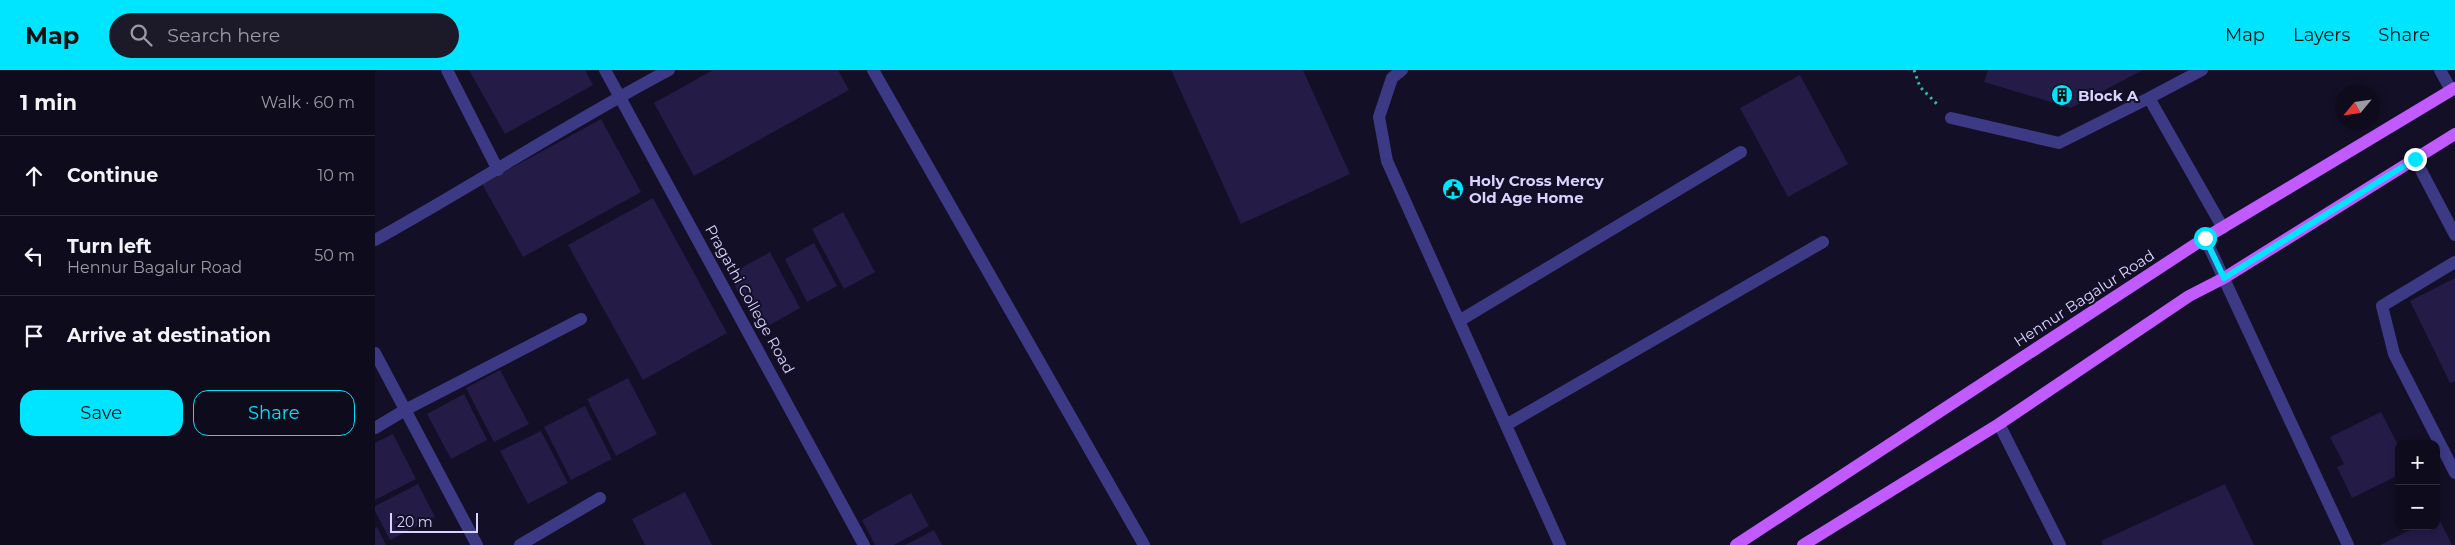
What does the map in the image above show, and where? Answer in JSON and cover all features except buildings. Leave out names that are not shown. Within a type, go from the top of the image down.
[{"type":"main road","name":"Hennur Bagalur Road","points":[[1736,545],[2205,238],[2453,89]]},
{"type":"main road","points":[[1803,545],[1999,424],[2189,296],[2224,278],[2455,134]]},
{"type":"street","points":[[447,70],[499,170]]},
{"type":"street","name":"Pragathi College Road","points":[[605,70],[865,545]]},
{"type":"street","points":[[375,240],[499,170],[619,96],[669,70]]},
{"type":"street","points":[[873,70],[1144,545]]},
{"type":"street","points":[[1951,118],[2059,143],[2202,70]]},
{"type":"street","points":[[2440,70],[2453,89]]},
{"type":"street","points":[[1397,72],[1379,117],[1387,161],[1560,545]]},
{"type":"street","points":[[2149,98],[2223,228]]},
{"type":"street","points":[[1459,321],[1741,152]]},
{"type":"street","points":[[2415,159],[2455,235]]},
{"type":"street","points":[[2205,238],[2348,545]]},
{"type":"street","points":[[1506,425],[1823,242]]},
{"type":"street","points":[[2455,262],[2382,306],[2394,354],[2455,473]]},
{"type":"street","points":[[375,428],[405,410],[581,319]]},
{"type":"street","points":[[375,353],[477,545]]},
{"type":"street","points":[[1999,424],[2060,545]]},
{"type":"street","points":[[520,545],[601,498]]},
{"type":"path","points":[[1914,70],[1920,87],[1951,118]]},
{"type":"place","name":"Block A","points":[[2062,95]]},
{"type":"place","name":"Holy Cross Mercy Old Age Home","points":[[1453,189]]},
{"type":"route","points":[[2205,238],[2224,278],[2415,159]]}]
